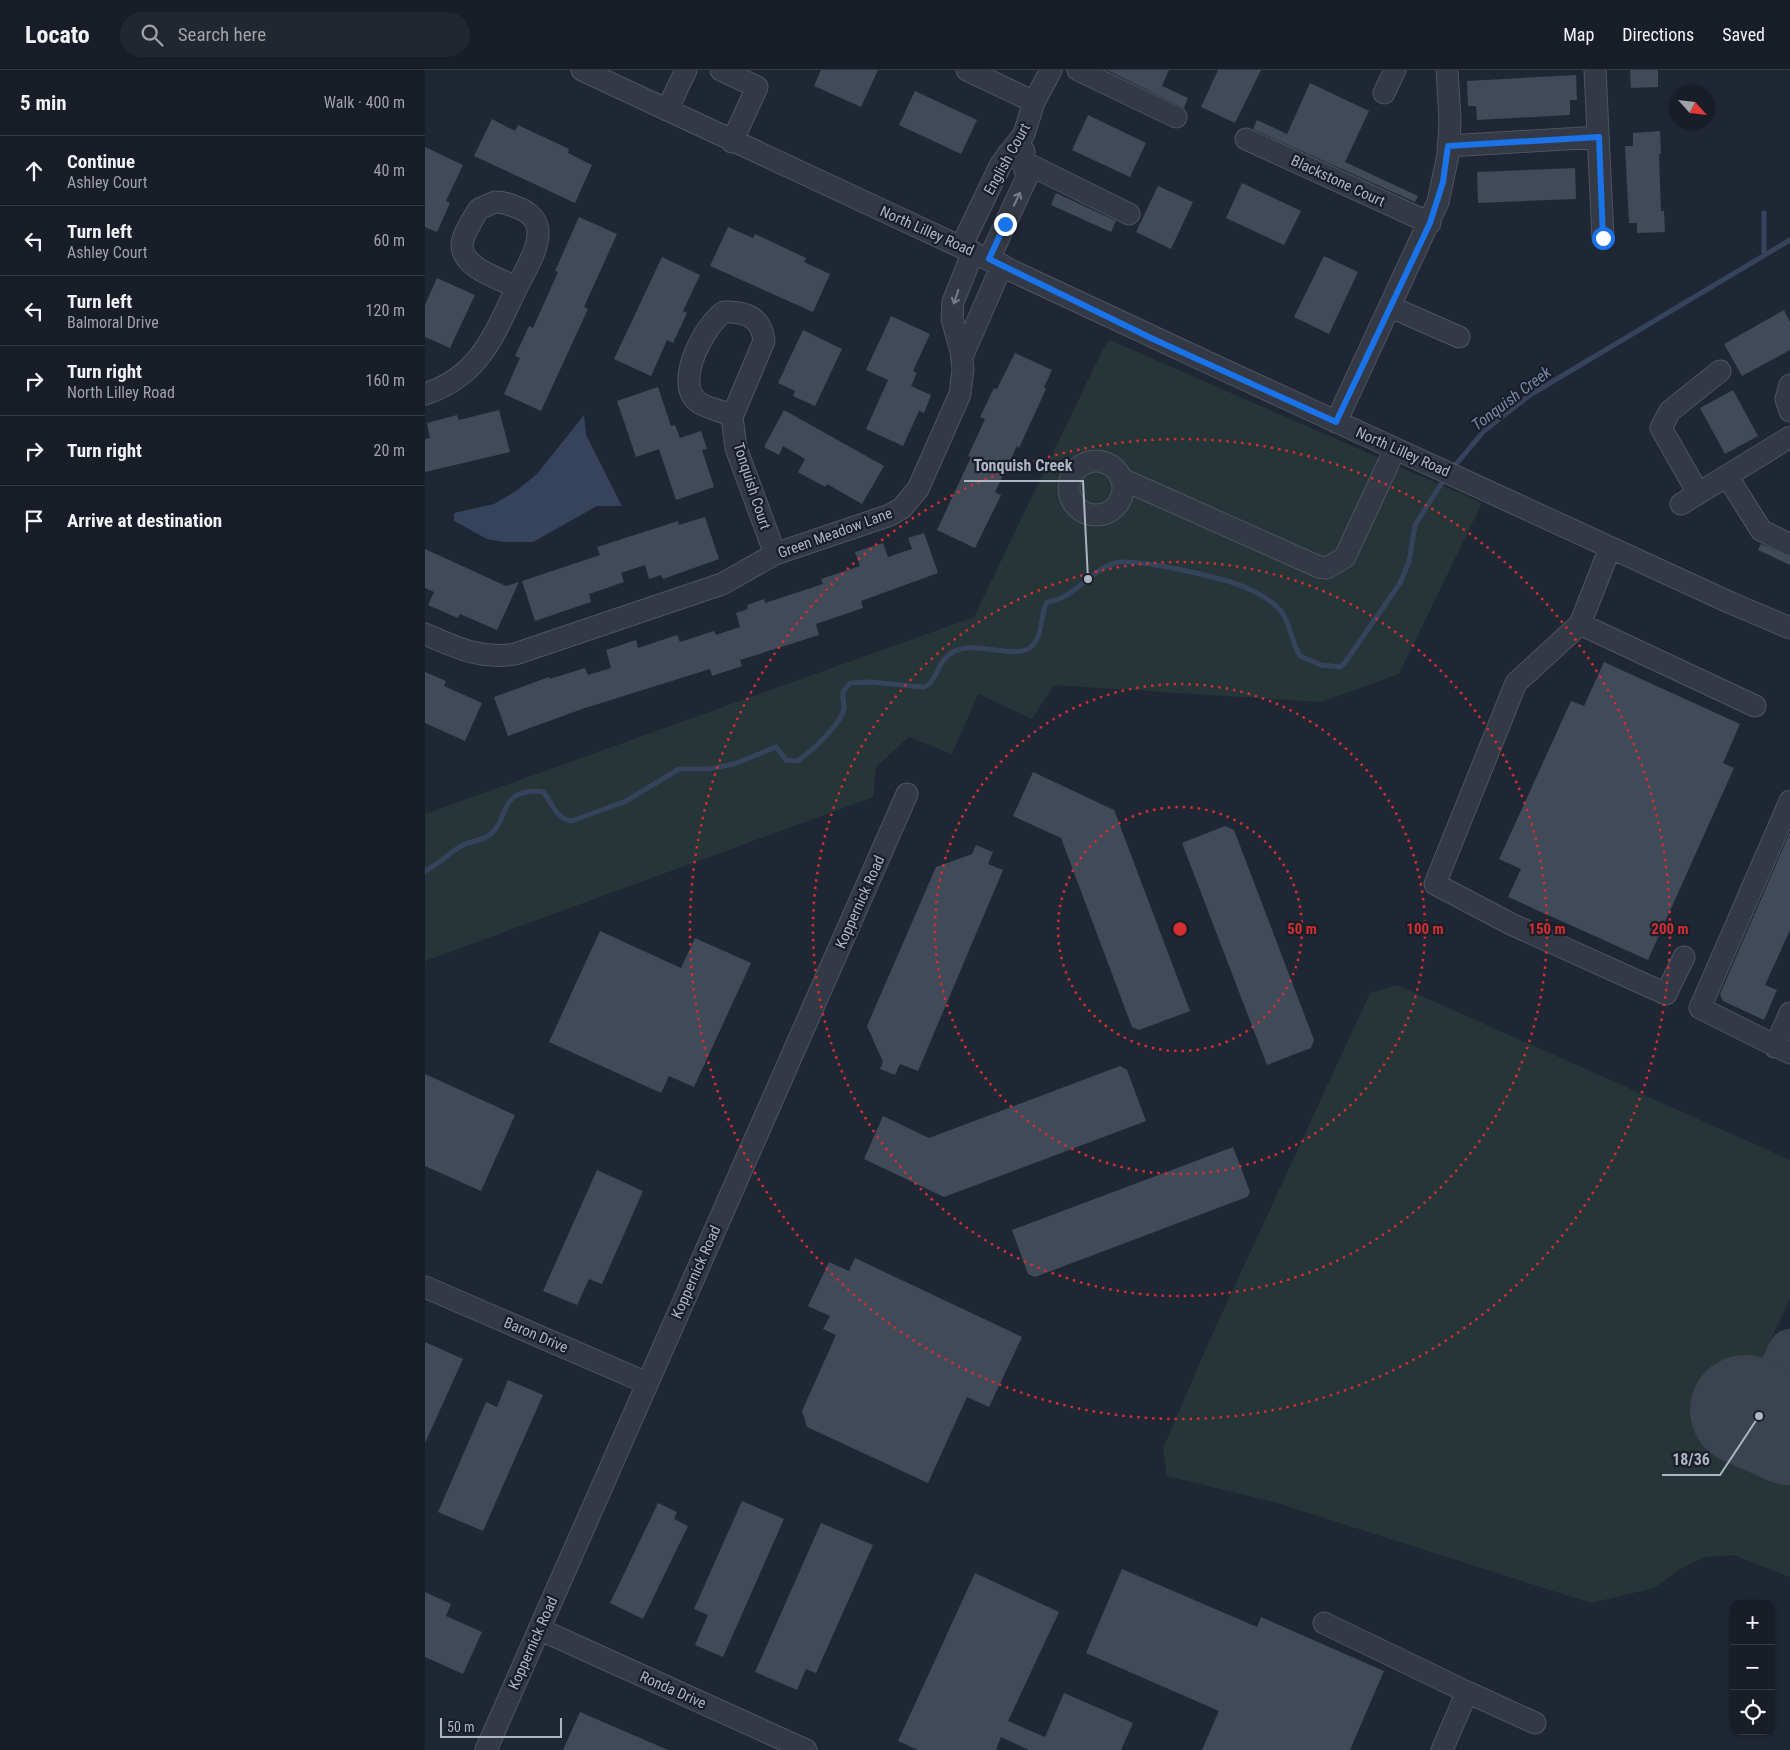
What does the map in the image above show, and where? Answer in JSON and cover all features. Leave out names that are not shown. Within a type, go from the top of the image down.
[{"type":"street","name":"North Lilley Road","points":[[582,70],[732,142],[981,256],[1153,339],[1610,548],[1790,628]]},
{"type":"street","points":[[667,110],[686,70]]},
{"type":"street","points":[[721,70],[757,87],[732,142]]},
{"type":"street","points":[[967,70],[1034,102]]},
{"type":"street","name":"English Court","points":[[981,256],[1001,164],[1016,158],[1034,102],[1051,70]]},
{"type":"street","points":[[1078,70],[1176,117]]},
{"type":"street","points":[[1384,93],[1395,70]]},
{"type":"street","points":[[1336,422],[1430,223],[1443,182],[1450,120],[1447,70]]},
{"type":"street","points":[[1595,70],[1603,238]]},
{"type":"street","points":[[1448,146],[1599,137]]},
{"type":"street","name":"Blackstone Court","points":[[1246,139],[1430,223]]},
{"type":"street","points":[[1016,158],[1129,214]]},
{"type":"street","points":[[962,357],[981,256],[1027,177],[1016,158]]},
{"type":"street","name":"Green Meadow Lane","points":[[425,634],[465,652],[483,656],[515,654],[722,584],[775,554],[890,515],[912,499],[960,394],[962,357],[952,319],[953,302],[981,256]]},
{"type":"street","points":[[425,394],[461,375],[484,354],[517,287]]},
{"type":"street","points":[[1391,307],[1459,337]]},
{"type":"street","points":[[724,312],[747,314],[756,320],[763,330],[764,341],[732,417],[725,412],[697,401],[690,393],[687,381],[689,370],[708,328],[724,312]]},
{"type":"street","points":[[1720,371],[1670,411],[1661,428],[1689,499],[1790,437]]},
{"type":"street","points":[[1790,385],[1786,399],[1790,411]]},
{"type":"street","name":"Tonquish Court","points":[[732,417],[737,448],[775,554]]},
{"type":"street","points":[[1122,479],[1319,568],[1327,568],[1345,557],[1395,449]]},
{"type":"street","points":[[1727,476],[1761,530],[1790,545]]},
{"type":"street","points":[[1610,548],[1580,624],[1516,684],[1435,884],[1511,924],[1666,994],[1684,957]]},
{"type":"street","points":[[1580,624],[1755,706]]},
{"type":"street","name":"Koppernick Road","points":[[486,1750],[907,794]]},
{"type":"street","points":[[1790,801],[1700,1008],[1783,1050],[1790,1013]]},
{"type":"street","name":"Baron Drive","points":[[425,1287],[647,1383]]},
{"type":"street","points":[[1323,1623],[1535,1724]]},
{"type":"street","name":"Ronda Drive","points":[[539,1629],[806,1750]]},
{"type":"street","points":[[1442,1750],[1467,1692]]},
{"type":"shaded area","points":[[1110,340],[1482,503],[1399,674],[1321,702],[1054,685],[1032,719],[978,694],[952,754],[909,737],[876,767],[873,797],[425,961],[425,814],[974,617],[1102,351]]},
{"type":"shaded area","points":[[1397,985],[1790,1160],[1790,1299],[1726,1435],[1790,1465],[1790,1577],[1734,1555],[1705,1557],[1680,1569],[1654,1588],[1591,1603],[1277,1503],[1167,1476],[1163,1448],[1212,1335],[1370,993]]},
{"type":"water","points":[[584,415],[586,435],[622,506],[597,506],[533,542],[503,542],[487,539],[454,521],[454,513],[494,504],[516,491],[537,474]]},
{"type":"building","points":[[821,70],[878,70],[861,107],[814,86]]},
{"type":"building","points":[[1107,70],[1169,70],[1162,86],[1188,98],[1184,108]]},
{"type":"building","points":[[1218,70],[1261,70],[1235,123],[1201,107]]},
{"type":"building","points":[[1630,70],[1658,70],[1658,87],[1631,88]]},
{"type":"building","points":[[1576,75],[1577,100],[1570,100],[1570,115],[1477,120],[1476,106],[1468,106],[1467,81]]},
{"type":"building","points":[[1310,83],[1369,111],[1345,162],[1418,196],[1415,202],[1253,129],[1257,120],[1287,134]]},
{"type":"building","points":[[915,91],[977,120],[961,154],[899,125]]},
{"type":"building","points":[[1088,115],[1146,143],[1130,177],[1072,150]]},
{"type":"building","points":[[492,119],[515,131],[518,125],[569,149],[568,153],[592,165],[575,203],[474,156]]},
{"type":"building","points":[[1660,131],[1661,211],[1664,211],[1665,232],[1637,233],[1637,223],[1629,223],[1625,146],[1633,146],[1633,133]]},
{"type":"building","points":[[425,147],[463,165],[446,201],[450,203],[437,232],[425,227]]},
{"type":"building","points":[[1575,168],[1576,199],[1478,203],[1477,172]]},
{"type":"building","points":[[1242,183],[1301,211],[1284,245],[1226,218]]},
{"type":"building","points":[[1158,186],[1193,202],[1171,249],[1136,232]]},
{"type":"building","points":[[1056,193],[1116,221],[1111,232],[1051,205]]},
{"type":"building","points":[[579,217],[617,234],[584,307],[588,309],[541,411],[504,394],[520,358],[515,356],[529,326],[533,328],[558,272],[555,271]]},
{"type":"building","points":[[728,227],[753,238],[755,234],[806,258],[804,262],[830,274],[813,312],[710,266]]},
{"type":"building","points":[[1324,256],[1358,272],[1329,334],[1294,317]]},
{"type":"building","points":[[662,257],[700,275],[683,311],[687,313],[673,343],[667,340],[651,376],[614,359]]},
{"type":"building","points":[[437,278],[475,295],[450,348],[425,337],[425,305]]},
{"type":"building","points":[[1784,310],[1790,322],[1790,350],[1742,376],[1724,344]]},
{"type":"building","points":[[891,316],[930,334],[913,371],[917,373],[911,386],[931,395],[924,413],[919,411],[903,446],[866,429],[888,380],[866,370]]},
{"type":"building","points":[[803,330],[842,349],[815,406],[793,396],[795,391],[778,383]]},
{"type":"building","points":[[1015,353],[1052,370],[1044,387],[1046,389],[1019,448],[1017,446],[995,492],[1001,495],[975,548],[937,530],[971,457],[968,456],[985,419],[980,417],[994,388],[997,389]]},
{"type":"building","points":[[658,387],[671,426],[675,425],[680,438],[701,431],[707,449],[702,450],[714,487],[676,500],[659,449],[636,457],[617,401]]},
{"type":"building","points":[[1733,390],[1758,436],[1725,454],[1700,408]]},
{"type":"building","points":[[499,410],[510,452],[425,472],[425,439],[430,438],[427,423],[457,415],[459,420]]},
{"type":"building","points":[[784,410],[884,466],[862,504],[827,484],[825,487],[798,472],[805,459],[783,446],[779,455],[764,447]]},
{"type":"building","points":[[705,517],[719,559],[663,579],[661,575],[649,579],[645,565],[621,573],[624,582],[589,594],[591,602],[535,621],[522,581],[600,555],[597,547],[678,521],[679,525]]},
{"type":"building","points":[[924,533],[938,573],[861,601],[863,608],[816,624],[819,635],[740,660],[742,666],[712,676],[710,669],[582,709],[508,736],[494,697],[549,677],[550,679],[585,668],[588,675],[611,668],[606,650],[636,640],[638,648],[677,635],[680,642],[714,631],[716,635],[740,627],[736,613],[748,609],[747,605],[764,599],[765,603],[823,584],[821,579],[860,566],[855,552],[883,543],[888,557],[912,549],[908,538]]},
{"type":"building","points":[[1761,544],[1790,557],[1790,565],[1758,550]]},
{"type":"building","points":[[425,549],[506,586],[519,582],[497,630],[460,614],[458,618],[428,605],[434,592],[425,588]]},
{"type":"building","points":[[1604,662],[1740,724],[1723,763],[1734,768],[1648,960],[1508,897],[1521,869],[1499,859],[1571,701],[1584,706]]},
{"type":"building","points":[[425,672],[446,681],[444,686],[482,703],[465,741],[425,723]]},
{"type":"building","points":[[1033,772],[1114,810],[1190,1011],[1139,1030],[1132,1027],[1061,838],[1013,816]]},
{"type":"building","points":[[1225,826],[1234,830],[1314,1040],[1311,1048],[1267,1065],[1182,843]]},
{"type":"building","points":[[1790,832],[1790,930],[1765,985],[1777,990],[1764,1020],[1723,1001],[1720,994]]},
{"type":"building","points":[[976,845],[993,852],[988,864],[1003,870],[918,1071],[900,1064],[895,1075],[880,1069],[883,1062],[867,1026],[936,867],[972,854]]},
{"type":"building","points":[[600,931],[681,968],[695,938],[751,963],[694,1087],[669,1076],[661,1093],[549,1042]]},
{"type":"building","points":[[1120,1066],[1127,1070],[1146,1121],[944,1197],[864,1159],[883,1116],[929,1138]]},
{"type":"building","points":[[425,1074],[515,1115],[481,1191],[425,1166]]},
{"type":"building","points":[[1233,1147],[1250,1192],[1247,1197],[1035,1277],[1028,1274],[1012,1230]]},
{"type":"building","points":[[597,1170],[643,1191],[602,1284],[589,1279],[577,1305],[543,1291]]},
{"type":"building","points":[[855,1258],[1022,1337],[989,1407],[967,1397],[928,1483],[807,1427],[802,1411],[836,1335],[823,1329],[830,1316],[808,1306],[829,1262],[849,1271]]},
{"type":"building","points":[[425,1342],[463,1359],[425,1443]]},
{"type":"building","points":[[508,1380],[543,1395],[483,1531],[438,1512],[486,1402],[497,1407]]},
{"type":"building","points":[[742,1501],[784,1519],[723,1657],[695,1645],[708,1615],[694,1609]]},
{"type":"building","points":[[658,1503],[677,1512],[674,1519],[688,1526],[643,1619],[610,1603]]},
{"type":"building","points":[[821,1523],[873,1545],[816,1673],[806,1669],[797,1690],[755,1672]]},
{"type":"building","points":[[1122,1569],[1257,1627],[1261,1617],[1384,1671],[1350,1750],[1202,1750],[1219,1711],[1086,1653]]},
{"type":"building","points":[[975,1573],[1059,1612],[1008,1721],[1045,1737],[1064,1693],[1133,1723],[1121,1750],[1029,1750],[1001,1737],[996,1750],[918,1750],[898,1741]]},
{"type":"building","points":[[425,1592],[451,1604],[446,1616],[482,1632],[463,1674],[425,1657]]},
{"type":"building","points":[[580,1712],[668,1750],[563,1750]]},
{"type":"waterway","points":[[1764,213],[1764,255]]},
{"type":"waterway","name":"Tonquish Creek","points":[[1452,469],[1484,431],[1530,395],[1790,240]]},
{"type":"waterway","name":"Tonquish Creek","points":[[425,871],[463,845],[489,836],[497,827],[509,803],[519,794],[533,791],[543,792],[558,814],[572,821],[626,801],[679,769],[708,769],[734,764],[776,747],[786,760],[797,761],[817,745],[838,721],[844,707],[843,692],[850,683],[870,682],[924,687],[932,680],[944,660],[955,651],[964,648],[1018,652],[1027,650],[1036,641],[1047,602],[1065,596],[1097,572],[1115,563],[1142,563],[1182,570],[1249,589],[1266,598],[1284,615],[1300,656],[1321,665],[1340,667],[1344,664],[1400,583],[1409,562],[1415,525],[1445,478]]},
{"type":"taxiway","points":[[1759,1416],[1790,1351]]},
{"type":"runway","points":[[1745,1410],[1790,1430]]},
{"type":"place","name":"Tonquish Creek","points":[[1088,579]]},
{"type":"place","name":"18/36","points":[[1759,1416]]},
{"type":"route","points":[[1005,224],[989,259],[1153,339],[1336,422],[1430,223],[1443,182],[1448,146],[1599,137],[1603,238]]}]
